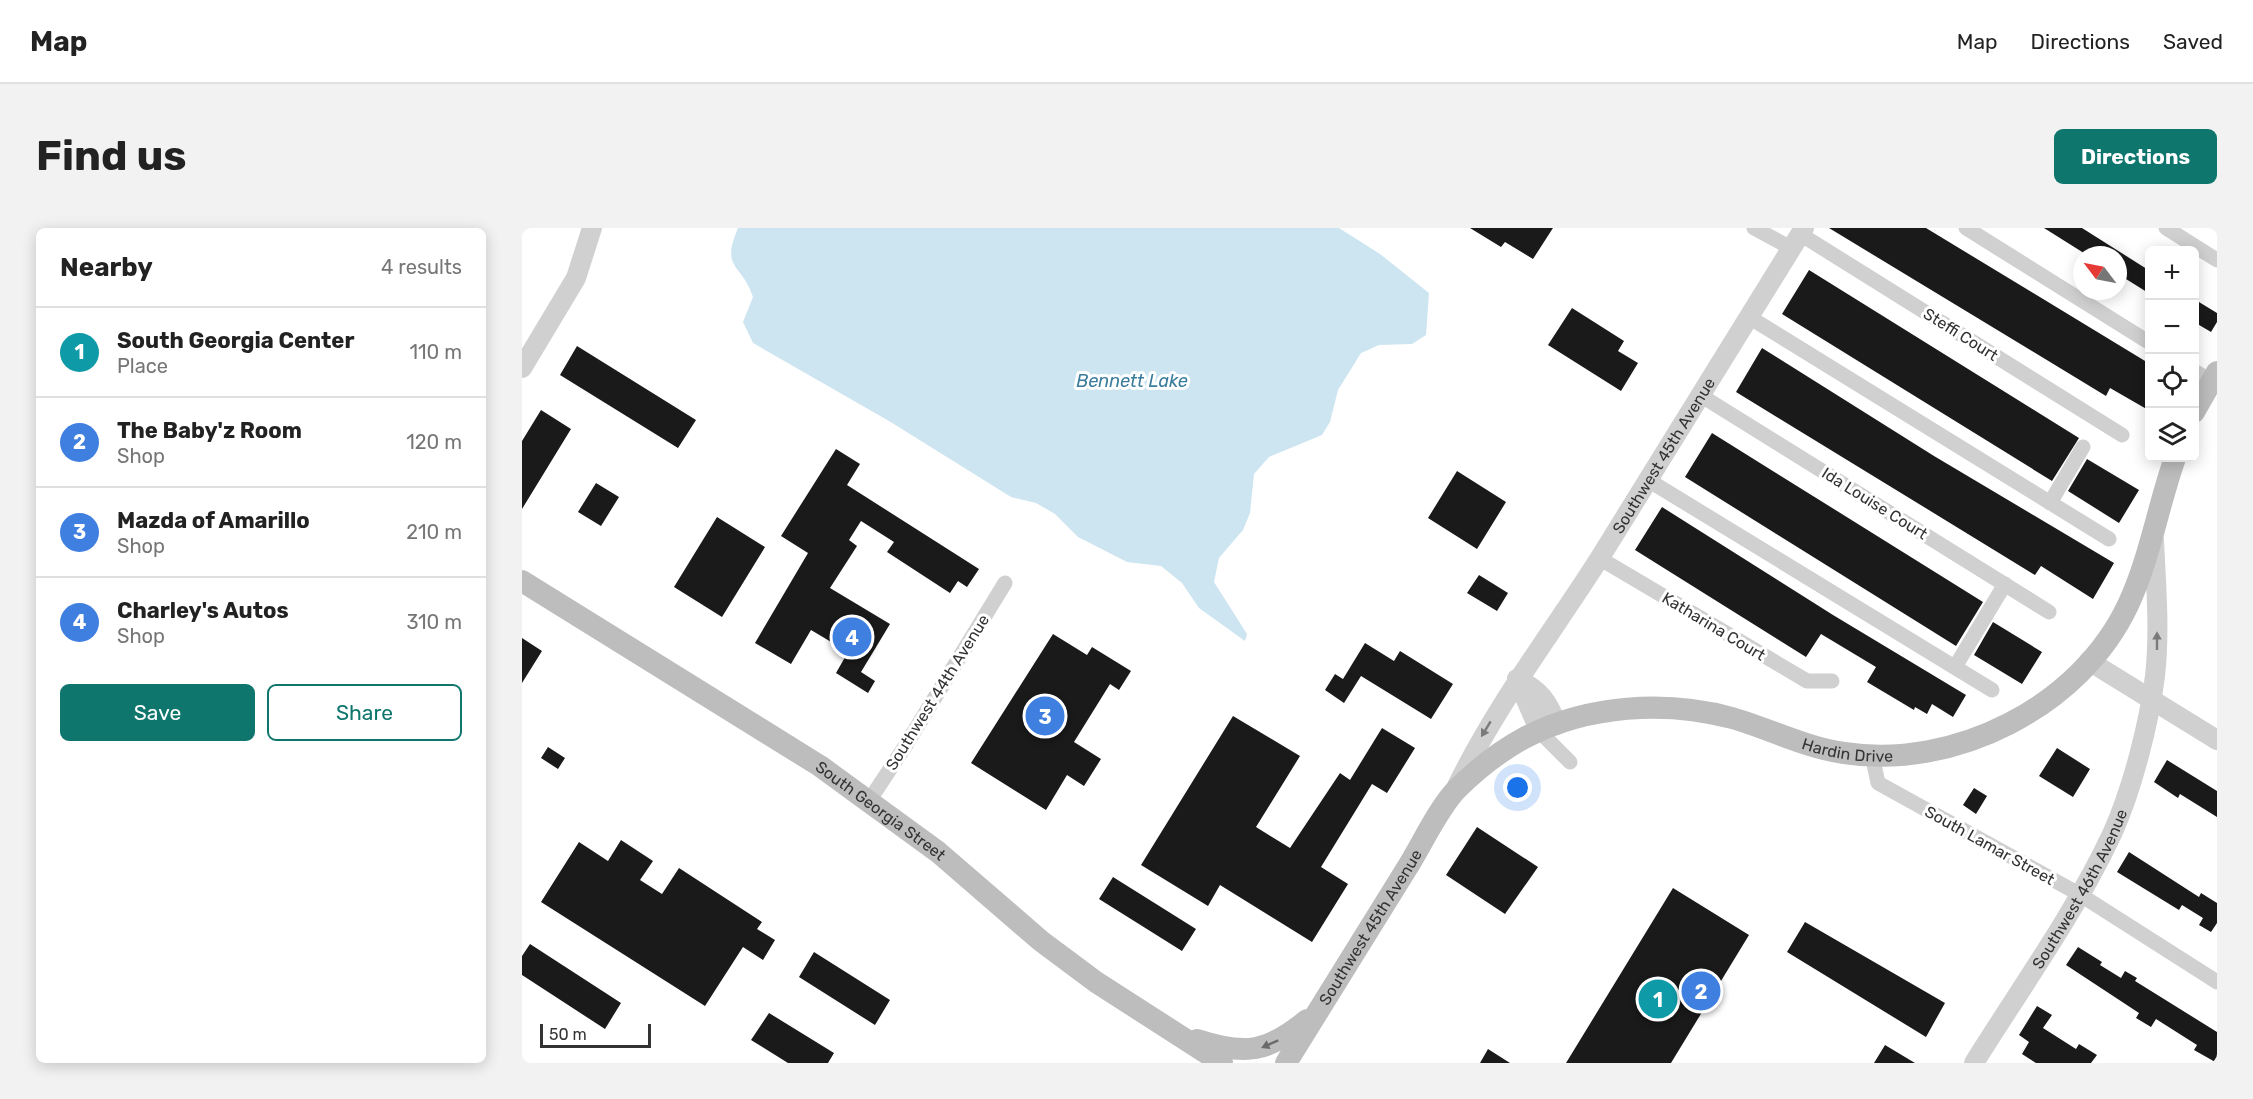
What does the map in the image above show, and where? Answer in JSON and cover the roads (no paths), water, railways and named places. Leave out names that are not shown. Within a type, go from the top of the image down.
[{"type":"main road","points":[[2196,408],[2208,375]]},
{"type":"main road","points":[[2154,525],[2174,462]]},
{"type":"main road","name":"Hardin Drive","points":[[1455,791],[1500,754],[1549,728],[1601,712],[1637,708],[1698,711],[1731,718],[1810,746],[1846,753],[1896,756],[1942,749],[2003,727],[2062,688],[2105,643],[2128,606],[2146,556],[2154,525]]},
{"type":"main road","name":"South Georgia Street","points":[[522,581],[820,766],[938,852],[1041,941],[1096,982],[1222,1063]]},
{"type":"main road","name":"Southwest 45th Avenue","points":[[1286,1063],[1455,791]]},
{"type":"main road","points":[[1170,1031],[1211,1044],[1244,1049],[1263,1048],[1288,1035],[1318,1011]]},
{"type":"main road","points":[[1301,1063],[1318,1011]]},
{"type":"main road","points":[[1170,1031],[1204,1063]]},
{"type":"street","points":[[522,368],[576,278],[592,228]]},
{"type":"street","name":"Steffi Court","points":[[1754,228],[1798,237],[2122,435]]},
{"type":"street","points":[[1966,228],[2145,339]]},
{"type":"street","points":[[2166,228],[2217,260]]},
{"type":"street","name":"Southwest 45th Avenue","points":[[1455,791],[1478,742],[1517,679],[1599,558],[1798,237]]},
{"type":"street","points":[[1749,317],[2109,539]]},
{"type":"street","name":"Ida Louise Court","points":[[1700,394],[2049,612]]},
{"type":"street","points":[[2050,503],[2083,447]]},
{"type":"street","points":[[1648,480],[1992,690]]},
{"type":"street","name":"Southwest 46th Avenue","points":[[1974,1063],[2079,894],[2112,833],[2132,779],[2150,699],[2157,647],[2154,525]]},
{"type":"street","name":"Katharina Court","points":[[1599,558],[1807,681],[1832,681]]},
{"type":"street","name":"Southwest 44th Avenue","points":[[868,801],[904,748],[1005,583]]},
{"type":"street","points":[[1955,667],[2005,584]]},
{"type":"street","points":[[1545,638],[1535,664],[1535,676],[1541,693],[1549,704],[1549,728]]},
{"type":"street","points":[[2089,661],[2217,740]]},
{"type":"street","points":[[1517,679],[1541,693]]},
{"type":"street","points":[[1517,679],[1570,762]]},
{"type":"street","name":"South Lamar Street","points":[[1872,755],[1878,783],[2079,894],[2217,982]]},
{"type":"water","name":"Bennett Lake","points":[[738,228],[1339,228],[1380,254],[1429,293],[1426,335],[1412,344],[1379,345],[1361,353],[1338,390],[1330,422],[1322,435],[1269,457],[1254,474],[1250,513],[1243,530],[1219,558],[1214,582],[1247,634],[1245,641],[1199,608],[1182,583],[1161,566],[1127,562],[1078,537],[1055,514],[1036,503],[1011,497],[889,421],[753,343],[743,322],[753,297],[735,266],[731,252]]},
{"type":"place","name":"Charley's Autos","points":[[852,637]]},
{"type":"place","name":"Mazda of Amarillo","points":[[1045,716]]},
{"type":"place","name":"The Baby'z Room","points":[[1701,991]]},
{"type":"place","name":"South Georgia Center","points":[[1658,999]]}]
